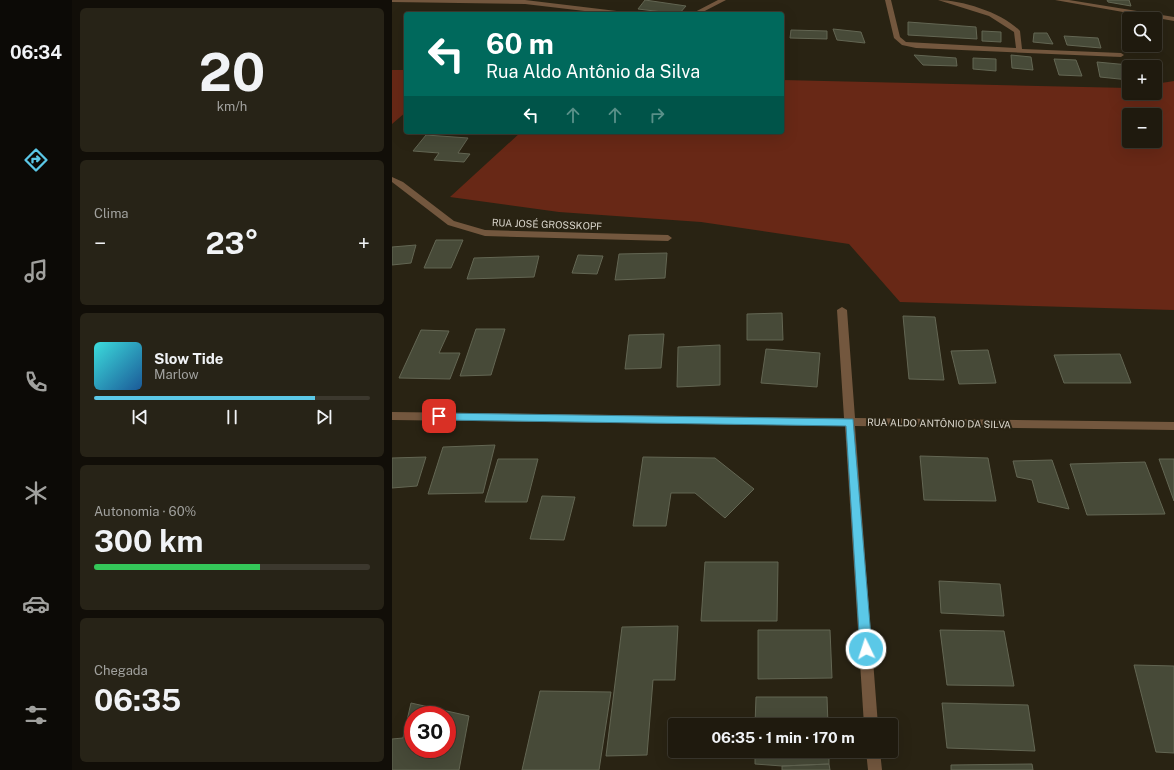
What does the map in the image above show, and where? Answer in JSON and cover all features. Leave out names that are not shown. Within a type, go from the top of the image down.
[{"type":"street","points":[[392,0],[525,2],[553,4],[611,12]]},
{"type":"street","points":[[698,12],[723,0]]},
{"type":"street","points":[[888,0],[897,38],[904,44],[916,46],[1121,55]]},
{"type":"street","points":[[941,0],[1009,23],[1017,30],[1019,50]]},
{"type":"street","points":[[1058,0],[1174,19]]},
{"type":"street","name":"RUA JOSÉ GROSSKOPF","points":[[392,179],[451,222],[465,228],[485,233],[668,238]]},
{"type":"street","points":[[842,310],[871,718]]},
{"type":"street","name":"RUA ALDO ANTÔNIO DA SILVA","points":[[392,416],[1174,426]]},
{"type":"street","points":[[874,758],[875,770]]},
{"type":"shaded area","points":[[392,70],[404,70],[404,114],[392,124]]},
{"type":"shaded area","points":[[784,80],[1122,88],[1122,100],[1162,100],[1162,83],[1174,81],[1174,310],[900,302],[849,244],[701,222],[559,212],[450,197],[519,134],[784,134]]},
{"type":"building","points":[[645,0],[686,6],[681,12],[663,12],[638,9]]},
{"type":"building","points":[[1107,0],[1129,0],[1131,6],[1108,2]]},
{"type":"building","points":[[908,22],[976,27],[977,39],[908,35]]},
{"type":"building","points":[[833,29],[861,32],[865,43],[837,40]]},
{"type":"building","points":[[791,30],[827,31],[827,39],[790,38]]},
{"type":"building","points":[[982,31],[1001,32],[1001,42],[982,41]]},
{"type":"building","points":[[1034,33],[1047,33],[1053,44],[1033,42]]},
{"type":"building","points":[[1064,36],[1098,38],[1101,48],[1067,45]]},
{"type":"building","points":[[914,55],[956,58],[957,66],[923,65]]},
{"type":"building","points":[[1011,55],[1031,57],[1033,70],[1012,68]]},
{"type":"building","points":[[973,58],[996,59],[996,71],[973,69]]},
{"type":"building","points":[[1054,59],[1076,60],[1082,76],[1059,75]]},
{"type":"building","points":[[1097,62],[1122,64],[1122,79],[1100,77]]},
{"type":"building","points":[[426,135],[468,138],[458,153],[470,154],[464,162],[434,160],[439,153],[413,151]]},
{"type":"building","points":[[436,240],[463,240],[451,268],[424,268]]},
{"type":"building","points":[[416,245],[411,263],[392,265],[392,247]]},
{"type":"building","points":[[667,253],[665,278],[615,280],[619,254]]},
{"type":"building","points":[[578,255],[603,256],[597,274],[572,273]]},
{"type":"building","points":[[539,256],[534,277],[467,279],[474,258]]},
{"type":"building","points":[[782,313],[783,340],[747,340],[747,314]]},
{"type":"building","points":[[903,316],[935,317],[944,380],[909,379]]},
{"type":"building","points":[[476,329],[505,329],[491,375],[460,376]]},
{"type":"building","points":[[421,330],[449,331],[439,353],[460,353],[450,379],[399,378]]},
{"type":"building","points":[[664,334],[661,368],[625,369],[629,335]]},
{"type":"building","points":[[720,345],[720,385],[677,387],[678,347]]},
{"type":"building","points":[[766,349],[820,353],[817,387],[761,383]]},
{"type":"building","points":[[988,350],[996,383],[959,384],[951,351]]},
{"type":"building","points":[[1120,354],[1131,383],[1064,383],[1054,355]]},
{"type":"building","points":[[495,445],[483,493],[428,494],[443,447]]},
{"type":"building","points":[[920,456],[988,458],[996,501],[924,500]]},
{"type":"building","points":[[426,457],[417,486],[392,488],[392,458]]},
{"type":"building","points":[[643,457],[715,458],[754,489],[725,518],[695,493],[671,493],[666,526],[633,526]]},
{"type":"building","points":[[498,459],[538,459],[527,502],[485,502]]},
{"type":"building","points":[[1159,459],[1174,459],[1174,501]]},
{"type":"building","points":[[1052,460],[1069,509],[1038,502],[1032,480],[1017,477],[1013,461]]},
{"type":"building","points":[[1145,462],[1165,514],[1087,515],[1070,464]]},
{"type":"building","points":[[542,496],[575,497],[564,540],[530,539]]},
{"type":"building","points":[[705,562],[778,562],[777,621],[701,621]]},
{"type":"building","points":[[939,581],[1000,584],[1004,616],[941,613]]},
{"type":"building","points":[[678,626],[675,680],[653,680],[647,755],[606,756],[622,627]]},
{"type":"building","points":[[758,630],[830,630],[832,678],[758,679]]},
{"type":"building","points":[[940,630],[1004,631],[1014,686],[947,685]]},
{"type":"building","points":[[1134,665],[1174,666],[1174,753],[1156,752]]},
{"type":"building","points":[[540,691],[611,692],[599,770],[522,770]]},
{"type":"building","points":[[756,697],[827,697],[828,718],[755,718]]},
{"type":"building","points":[[411,703],[424,706],[410,706]]},
{"type":"building","points":[[942,703],[1028,705],[1035,751],[947,748]]},
{"type":"building","points":[[456,713],[469,716],[459,770],[392,770],[392,739],[403,738],[404,734],[404,758],[456,758]]},
{"type":"building","points":[[755,758],[829,758],[829,764],[782,766],[755,764]]},
{"type":"building","points":[[829,764],[830,770],[782,770],[782,766]]},
{"type":"building","points":[[1032,764],[1033,770],[951,770],[951,765]]},
{"type":"route","points":[[439,416],[850,422],[866,649]]}]
